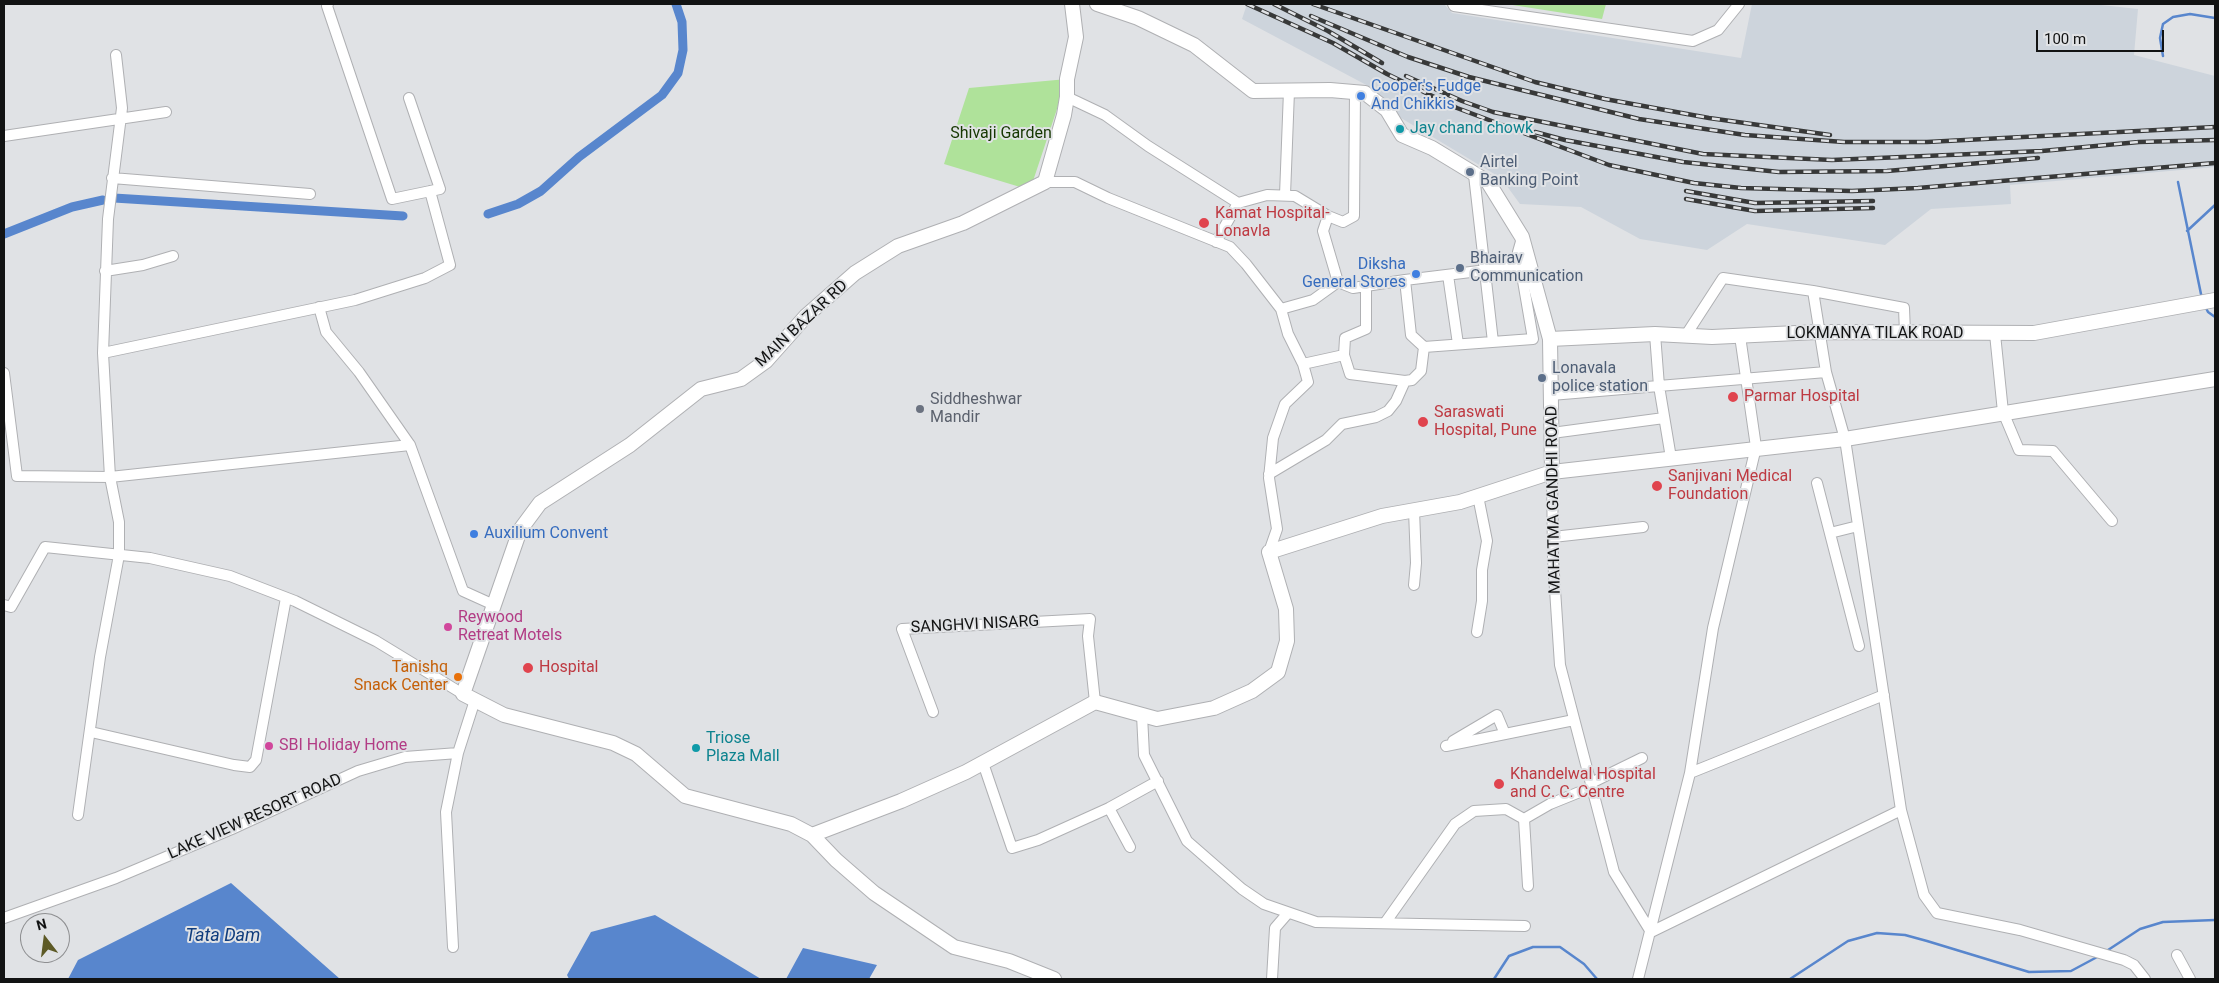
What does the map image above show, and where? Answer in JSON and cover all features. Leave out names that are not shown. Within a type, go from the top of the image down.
[{"type":"main road","points":[[1045,182],[1064,115],[1067,96],[1067,79],[1076,36],[1072,4]]},
{"type":"main road","name":"MAHATMA GANDHI ROAD","points":[[1097,4],[1138,18],[1194,45],[1253,92],[1330,90],[1366,93],[1387,110],[1402,134],[1432,148],[1488,182],[1522,238],[1550,339],[1552,472]]},
{"type":"main road","name":"MAIN BAZAR RD","points":[[469,697],[494,605],[520,530],[540,503],[630,445],[701,389],[741,379],[766,361],[806,316],[862,269],[898,246],[963,223],[1045,182]]},
{"type":"main road","name":"LOKMANYA TILAK ROAD","points":[[1550,339],[1655,334],[1740,336],[1818,332],[2034,334],[2215,300]]},
{"type":"main road","points":[[812,835],[901,801],[983,763],[1095,702],[1157,719],[1214,708],[1252,691],[1278,672],[1287,642],[1286,609],[1268,552],[1382,516],[1478,496],[1552,472],[1756,447],[1845,439],[2215,379]]},
{"type":"main road","points":[[469,697],[504,715],[613,743],[636,754],[685,796],[791,824],[812,835],[836,860],[874,893],[954,947],[1009,961],[1054,979]]},
{"type":"street","points":[[328,4],[327,6],[392,198],[440,190],[409,98]]},
{"type":"street","points":[[1454,4],[1693,42],[1718,30],[1739,4]]},
{"type":"street","points":[[78,815],[100,657],[119,555],[119,522],[110,476],[103,353],[105,270],[112,178],[122,108],[116,55]]},
{"type":"street","points":[[1285,195],[1290,91]]},
{"type":"street","points":[[1216,242],[1238,203],[1267,195],[1295,196],[1328,216],[1343,222],[1354,216],[1355,92]]},
{"type":"street","points":[[1067,96],[1105,115],[1156,151],[1238,203]]},
{"type":"street","points":[[4,136],[166,112]]},
{"type":"street","points":[[1474,175],[1493,342]]},
{"type":"street","points":[[112,178],[310,194]]},
{"type":"street","points":[[1045,182],[1075,182],[1108,198],[1230,247],[1246,264],[1281,309],[1288,334],[1303,364],[1308,382],[1285,404],[1273,438],[1269,474],[1277,529],[1268,552]]},
{"type":"street","points":[[103,353],[355,300],[425,278],[450,265],[430,191]]},
{"type":"street","points":[[1328,216],[1323,231],[1338,282]]},
{"type":"street","points":[[1522,238],[1518,252],[1533,339]]},
{"type":"street","points":[[105,270],[143,265],[173,256]]},
{"type":"street","points":[[1338,282],[1353,288],[1520,266]]},
{"type":"street","points":[[1448,275],[1458,344]]},
{"type":"street","points":[[1686,335],[1722,278],[1813,291],[1904,308],[1905,333]]},
{"type":"street","points":[[1366,286],[1366,329],[1345,338],[1344,355],[1350,374],[1405,381],[1412,380],[1421,371],[1424,347],[1411,335],[1405,280]]},
{"type":"street","points":[[1281,309],[1313,300],[1338,282]]},
{"type":"street","points":[[1813,291],[1818,332],[1826,372],[1845,439],[1901,810],[1924,895],[1937,913],[2020,930],[2124,960],[2134,965],[2145,979]]},
{"type":"street","points":[[319,307],[326,332],[359,372],[410,445],[463,591],[494,605]]},
{"type":"street","points":[[1655,334],[1659,386],[1671,458]]},
{"type":"street","points":[[1995,334],[2003,412],[2019,450],[2053,451],[2112,521]]},
{"type":"street","points":[[1638,979],[1690,773],[1713,628],[1756,447],[1740,336]]},
{"type":"street","name":"LOKMANYA TILAK ROAD","points":[[1424,347],[1550,339]]},
{"type":"street","points":[[1303,364],[1344,355]]},
{"type":"street","points":[[1551,395],[1826,372]]},
{"type":"street","points":[[4,373],[17,476],[110,476],[410,445]]},
{"type":"street","points":[[1269,474],[1326,440],[1342,424],[1376,417],[1388,411],[1396,401],[1405,381]]},
{"type":"street","points":[[1552,432],[1664,418]]},
{"type":"street","name":"MAHATMA GANDHI ROAD","points":[[1552,472],[1553,537],[1560,665],[1614,872],[1651,932]]},
{"type":"street","points":[[1817,483],[1859,646]]},
{"type":"street","points":[[1477,632],[1482,601],[1482,570],[1487,541],[1478,496]]},
{"type":"street","points":[[1414,510],[1416,563],[1414,584]]},
{"type":"street","points":[[1830,533],[1858,526]]},
{"type":"street","points":[[1553,537],[1643,528]]},
{"type":"street","points":[[4,605],[11,607],[45,547],[150,558],[230,576],[286,598],[376,641],[469,697],[446,812],[453,947]]},
{"type":"street","points":[[91,732],[250,767],[256,760],[286,598]]},
{"type":"street","name":"SANGHVI NISARG","points":[[933,712],[902,629],[1090,619],[1088,636],[1095,702]]},
{"type":"street","points":[[1690,773],[1884,695]]},
{"type":"street","points":[[1142,714],[1144,755],[1187,841],[1242,889],[1264,904],[1316,922],[1525,926]]},
{"type":"street","points":[[1505,734],[1497,715],[1446,746],[1574,720]]},
{"type":"street","name":"LAKE VIEW RESORT ROAD","points":[[4,918],[116,878],[232,829],[358,772],[405,756],[458,753]]},
{"type":"street","points":[[1524,819],[1642,758]]},
{"type":"street","points":[[983,763],[1012,848],[1038,840],[1110,808],[1158,781]]},
{"type":"street","points":[[1110,808],[1130,847]]},
{"type":"street","points":[[1384,923],[1455,824],[1474,811],[1506,809],[1524,819]]},
{"type":"street","points":[[1651,932],[1901,810]]},
{"type":"street","points":[[1524,819],[1528,886]]},
{"type":"street","points":[[1272,979],[1275,928],[1288,913]]},
{"type":"street","points":[[2177,955],[2190,979]]},
{"type":"shaded area","points":[[1247,4],[1444,4],[1452,13],[1741,58],[1752,4],[2092,4],[2138,9],[2134,55],[2215,76],[2215,167],[2010,185],[2011,204],[1931,209],[1885,245],[1747,224],[1707,250],[1640,239],[1581,207],[1520,204],[1501,178],[1401,118],[1372,88],[1242,19]]},
{"type":"green space","points":[[1506,4],[1606,4],[1602,19]]},
{"type":"green space","name":"Shivaji Garden","points":[[1067,79],[1030,190],[944,164],[969,88]]},
{"type":"water","name":"Tata Dam","points":[[231,883],[340,979],[68,979],[78,960]]},
{"type":"water","points":[[655,915],[761,979],[569,979],[567,975],[591,932]]},
{"type":"water","points":[[803,948],[877,965],[869,979],[786,979]]},
{"type":"waterway","points":[[488,214],[518,204],[541,191],[579,157],[662,95],[678,73],[683,50],[682,22],[676,4]]},
{"type":"waterway","points":[[2163,56],[2160,38],[2163,24],[2173,17],[2190,14],[2215,18]]},
{"type":"waterway","points":[[2178,182],[2202,299]]},
{"type":"waterway","points":[[114,198],[403,216]]},
{"type":"waterway","points":[[4,234],[72,207],[103,200]]},
{"type":"waterway","points":[[2187,231],[2215,205]]},
{"type":"waterway","points":[[2205,306],[2208,312],[2215,317]]},
{"type":"waterway","points":[[2105,952],[2140,929],[2163,922],[2215,920]]},
{"type":"waterway","points":[[1790,979],[1848,941],[1877,933],[1905,935],[2029,972],[2071,971],[2099,956]]},
{"type":"waterway","points":[[1494,979],[1509,956],[1533,947],[1560,947],[1584,964],[1597,979]]},
{"type":"railway","points":[[1247,4],[1333,43],[1387,74],[1457,108],[1609,165],[1694,183],[1741,188],[1852,191],[1918,188],[2215,163]]},
{"type":"railway","points":[[1274,4],[1328,31],[1382,63]]},
{"type":"railway","points":[[1313,4],[1535,82],[1605,99],[1709,118],[1830,135]]},
{"type":"railway","points":[[1311,16],[1408,57],[1469,77],[1639,119],[1745,135],[1844,142],[1927,142],[2215,127]]},
{"type":"railway","points":[[1406,76],[1462,101],[1493,112],[1703,154],[1832,160],[2042,151],[2139,142],[2215,140]]},
{"type":"railway","points":[[1535,132],[1565,140],[1683,162],[1779,172],[1887,171],[2038,158]]},
{"type":"railway","points":[[1686,191],[1755,203],[1873,201]]},
{"type":"railway","points":[[1686,199],[1755,211],[1873,208]]},
{"type":"place","name":"Cooper's Fudge And Chikkis","points":[[1361,96]]},
{"type":"place","name":"Jay chand chowk","points":[[1400,129]]},
{"type":"place","name":"Airtel Banking Point","points":[[1470,172]]},
{"type":"place","name":"Kamat Hospital- Lonavla","points":[[1204,223]]},
{"type":"place","name":"Bhairav Communication","points":[[1460,268]]},
{"type":"place","name":"Diksha General Stores","points":[[1416,274]]},
{"type":"place","name":"Lonavala police station","points":[[1542,378]]},
{"type":"place","name":"Parmar Hospital","points":[[1733,397]]},
{"type":"place","name":"Siddheshwar Mandir","points":[[920,409]]},
{"type":"place","name":"Saraswati Hospital, Pune","points":[[1423,422]]},
{"type":"place","name":"Sanjivani Medical Foundation","points":[[1657,486]]},
{"type":"place","name":"Auxilium Convent","points":[[474,534]]},
{"type":"place","name":"Reywood Retreat Motels","points":[[448,627]]},
{"type":"place","name":"Hospital","points":[[528,668]]},
{"type":"place","name":"Tanishq Snack Center","points":[[458,677]]},
{"type":"place","name":"SBI Holiday Home","points":[[269,746]]},
{"type":"place","name":"Triose Plaza Mall","points":[[696,748]]},
{"type":"place","name":"Khandelwal Hospital and C. C. Centre","points":[[1499,784]]}]
